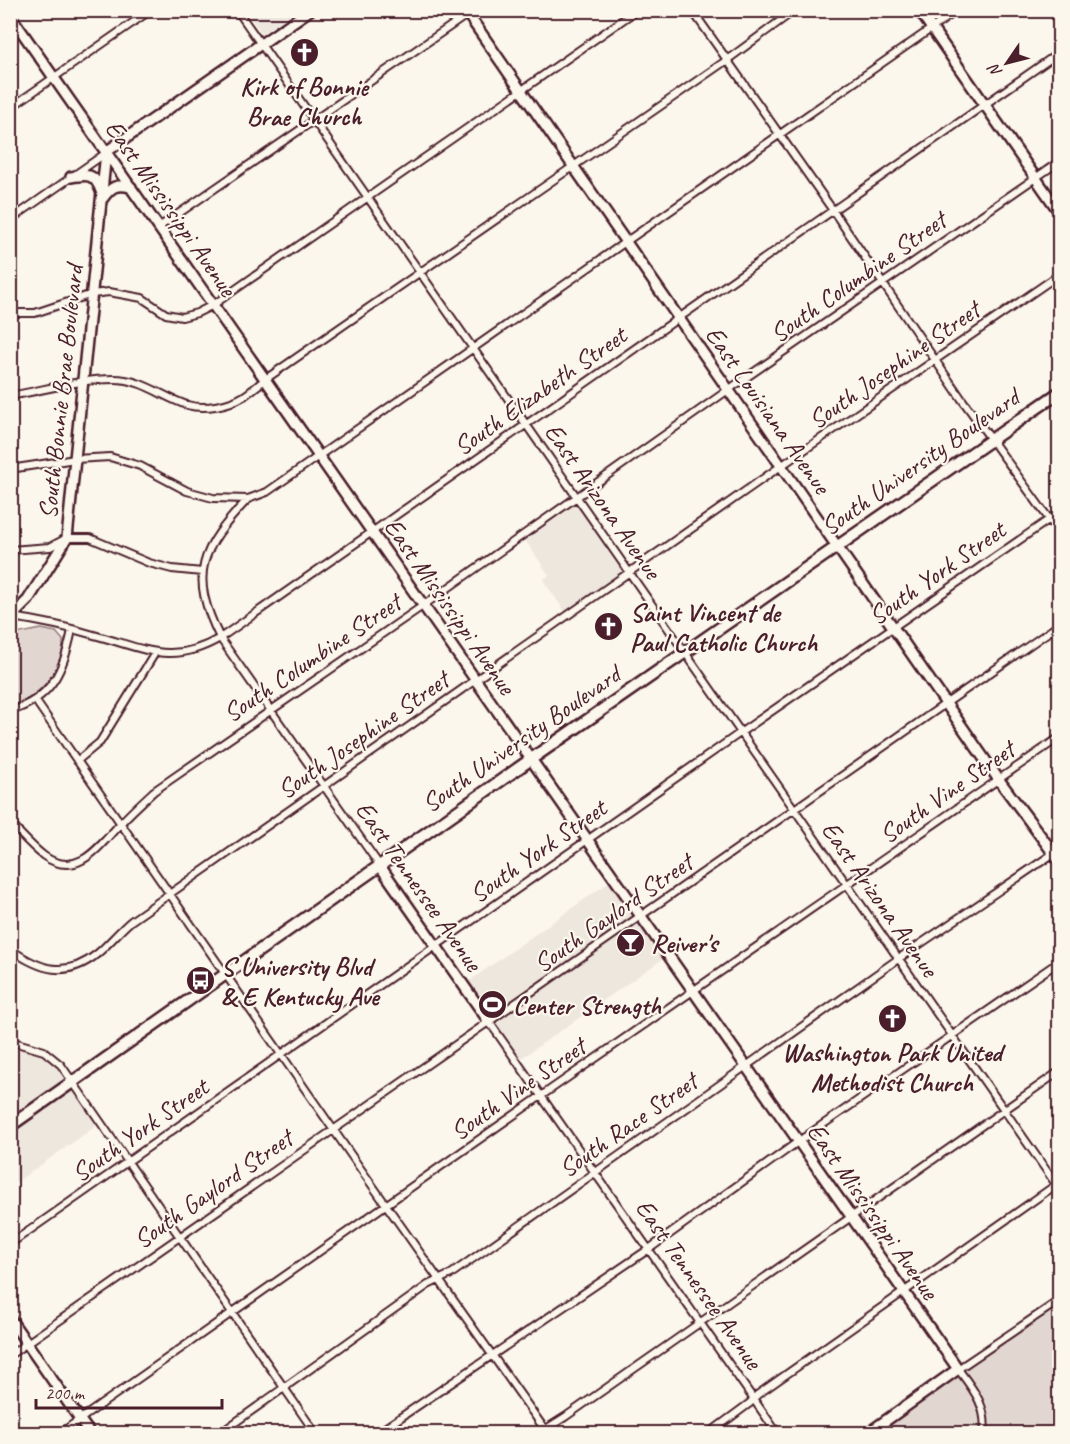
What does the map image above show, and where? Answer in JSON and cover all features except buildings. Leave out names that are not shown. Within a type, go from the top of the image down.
[{"type":"main road","name":"South University Boulevard","points":[[10,1126],[1059,392]]},
{"type":"street","points":[[10,108],[151,10]]},
{"type":"street","name":"East Arizona Avenue","points":[[237,10],[1058,1185]]},
{"type":"street","points":[[10,220],[310,10]]},
{"type":"street","points":[[10,313],[35,313],[92,294],[109,292],[142,298],[166,314],[182,317],[197,313],[213,305],[637,10]]},
{"type":"street","points":[[692,10],[1059,534]]},
{"type":"street","points":[[10,396],[83,382],[116,379],[138,382],[187,405],[205,407],[225,404],[244,396],[265,379],[727,60],[795,10]]},
{"type":"street","points":[[919,10],[1059,213]]},
{"type":"street","points":[[10,469],[75,459],[110,457],[124,460],[187,491],[213,498],[248,499],[267,492],[958,10]]},
{"type":"street","points":[[159,227],[469,12]]},
{"type":"street","name":"East Louisiana Avenue","points":[[469,12],[521,92],[999,780],[1056,851],[1059,862]]},
{"type":"street","name":"East Mississippi Avenue","points":[[10,15],[980,1401],[984,1434]]},
{"type":"street","name":"South Elizabeth Street","points":[[11,618],[40,621],[155,653],[201,648],[220,638],[1059,52]]},
{"type":"street","name":"South Bonnie Brae Boulevard","points":[[11,618],[28,600],[67,538],[106,152]]},
{"type":"street","name":"South Columbine Street","points":[[10,823],[45,857],[64,864],[84,860],[98,850],[120,824],[154,791],[1059,161]]},
{"type":"street","points":[[71,177],[86,174],[92,176],[96,179],[102,197],[111,187],[120,185],[131,187]]},
{"type":"street","name":"South Josephine Street","points":[[10,950],[40,967],[59,969],[73,968],[98,953],[122,928],[170,894],[1059,274]]},
{"type":"street","name":"East Tennessee Avenue","points":[[248,499],[211,545],[202,572],[201,584],[205,603],[220,638],[778,1434]]},
{"type":"street","name":"South York Street","points":[[10,1244],[1059,512]]},
{"type":"street","points":[[10,550],[50,547],[67,538],[90,538],[149,563],[202,572]]},
{"type":"street","name":"South Gaylord Street","points":[[10,1355],[333,1129],[490,1023],[1059,624]]},
{"type":"street","points":[[10,711],[35,700],[50,687],[61,669],[72,630]]},
{"type":"street","points":[[77,761],[100,742],[155,653]]},
{"type":"street","points":[[35,700],[546,1432]]},
{"type":"street","name":"South Vine Street","points":[[59,1434],[1059,737]]},
{"type":"street","name":"South Race Street","points":[[219,1434],[428,1286],[451,1274],[898,959],[1056,851]]},
{"type":"street","points":[[376,1434],[648,1249],[1059,961]]},
{"type":"street","points":[[10,1041],[47,1053],[61,1065],[316,1434]]},
{"type":"street","points":[[538,1434],[546,1432],[699,1321],[852,1217],[1059,1071]]},
{"type":"street","points":[[708,1434],[754,1398],[1058,1185]]},
{"type":"street","points":[[867,1434],[1059,1300]]},
{"type":"street","points":[[10,1319],[90,1434]]},
{"type":"shaded area","points":[[246,11],[295,11],[262,34]]},
{"type":"shaded area","points":[[573,506],[579,508],[622,571],[621,575],[566,613],[543,580],[549,575],[525,540]]},
{"type":"shaded area","points":[[41,629],[56,632],[63,640],[59,662],[40,690],[11,707],[11,635]]},
{"type":"shaded area","points":[[612,880],[664,958],[519,1060],[465,984]]},
{"type":"shaded area","points":[[11,1044],[52,1059],[99,1124],[11,1186]]},
{"type":"shaded area","points":[[1059,1302],[1059,1433],[873,1434]]},
{"type":"place","name":"Kirk of Bonnie Brae Church","points":[[304,52]]},
{"type":"place","name":"Saint Vincent de Paul Catholic Church","points":[[609,627]]},
{"type":"place","name":"Reiver's","points":[[630,943]]},
{"type":"place","name":"S University Blvd & E Kentucky Ave","points":[[200,981]]},
{"type":"place","name":"Center Strength","points":[[492,1005]]},
{"type":"place","name":"Washington Park United Methodist Church","points":[[892,1018]]}]
